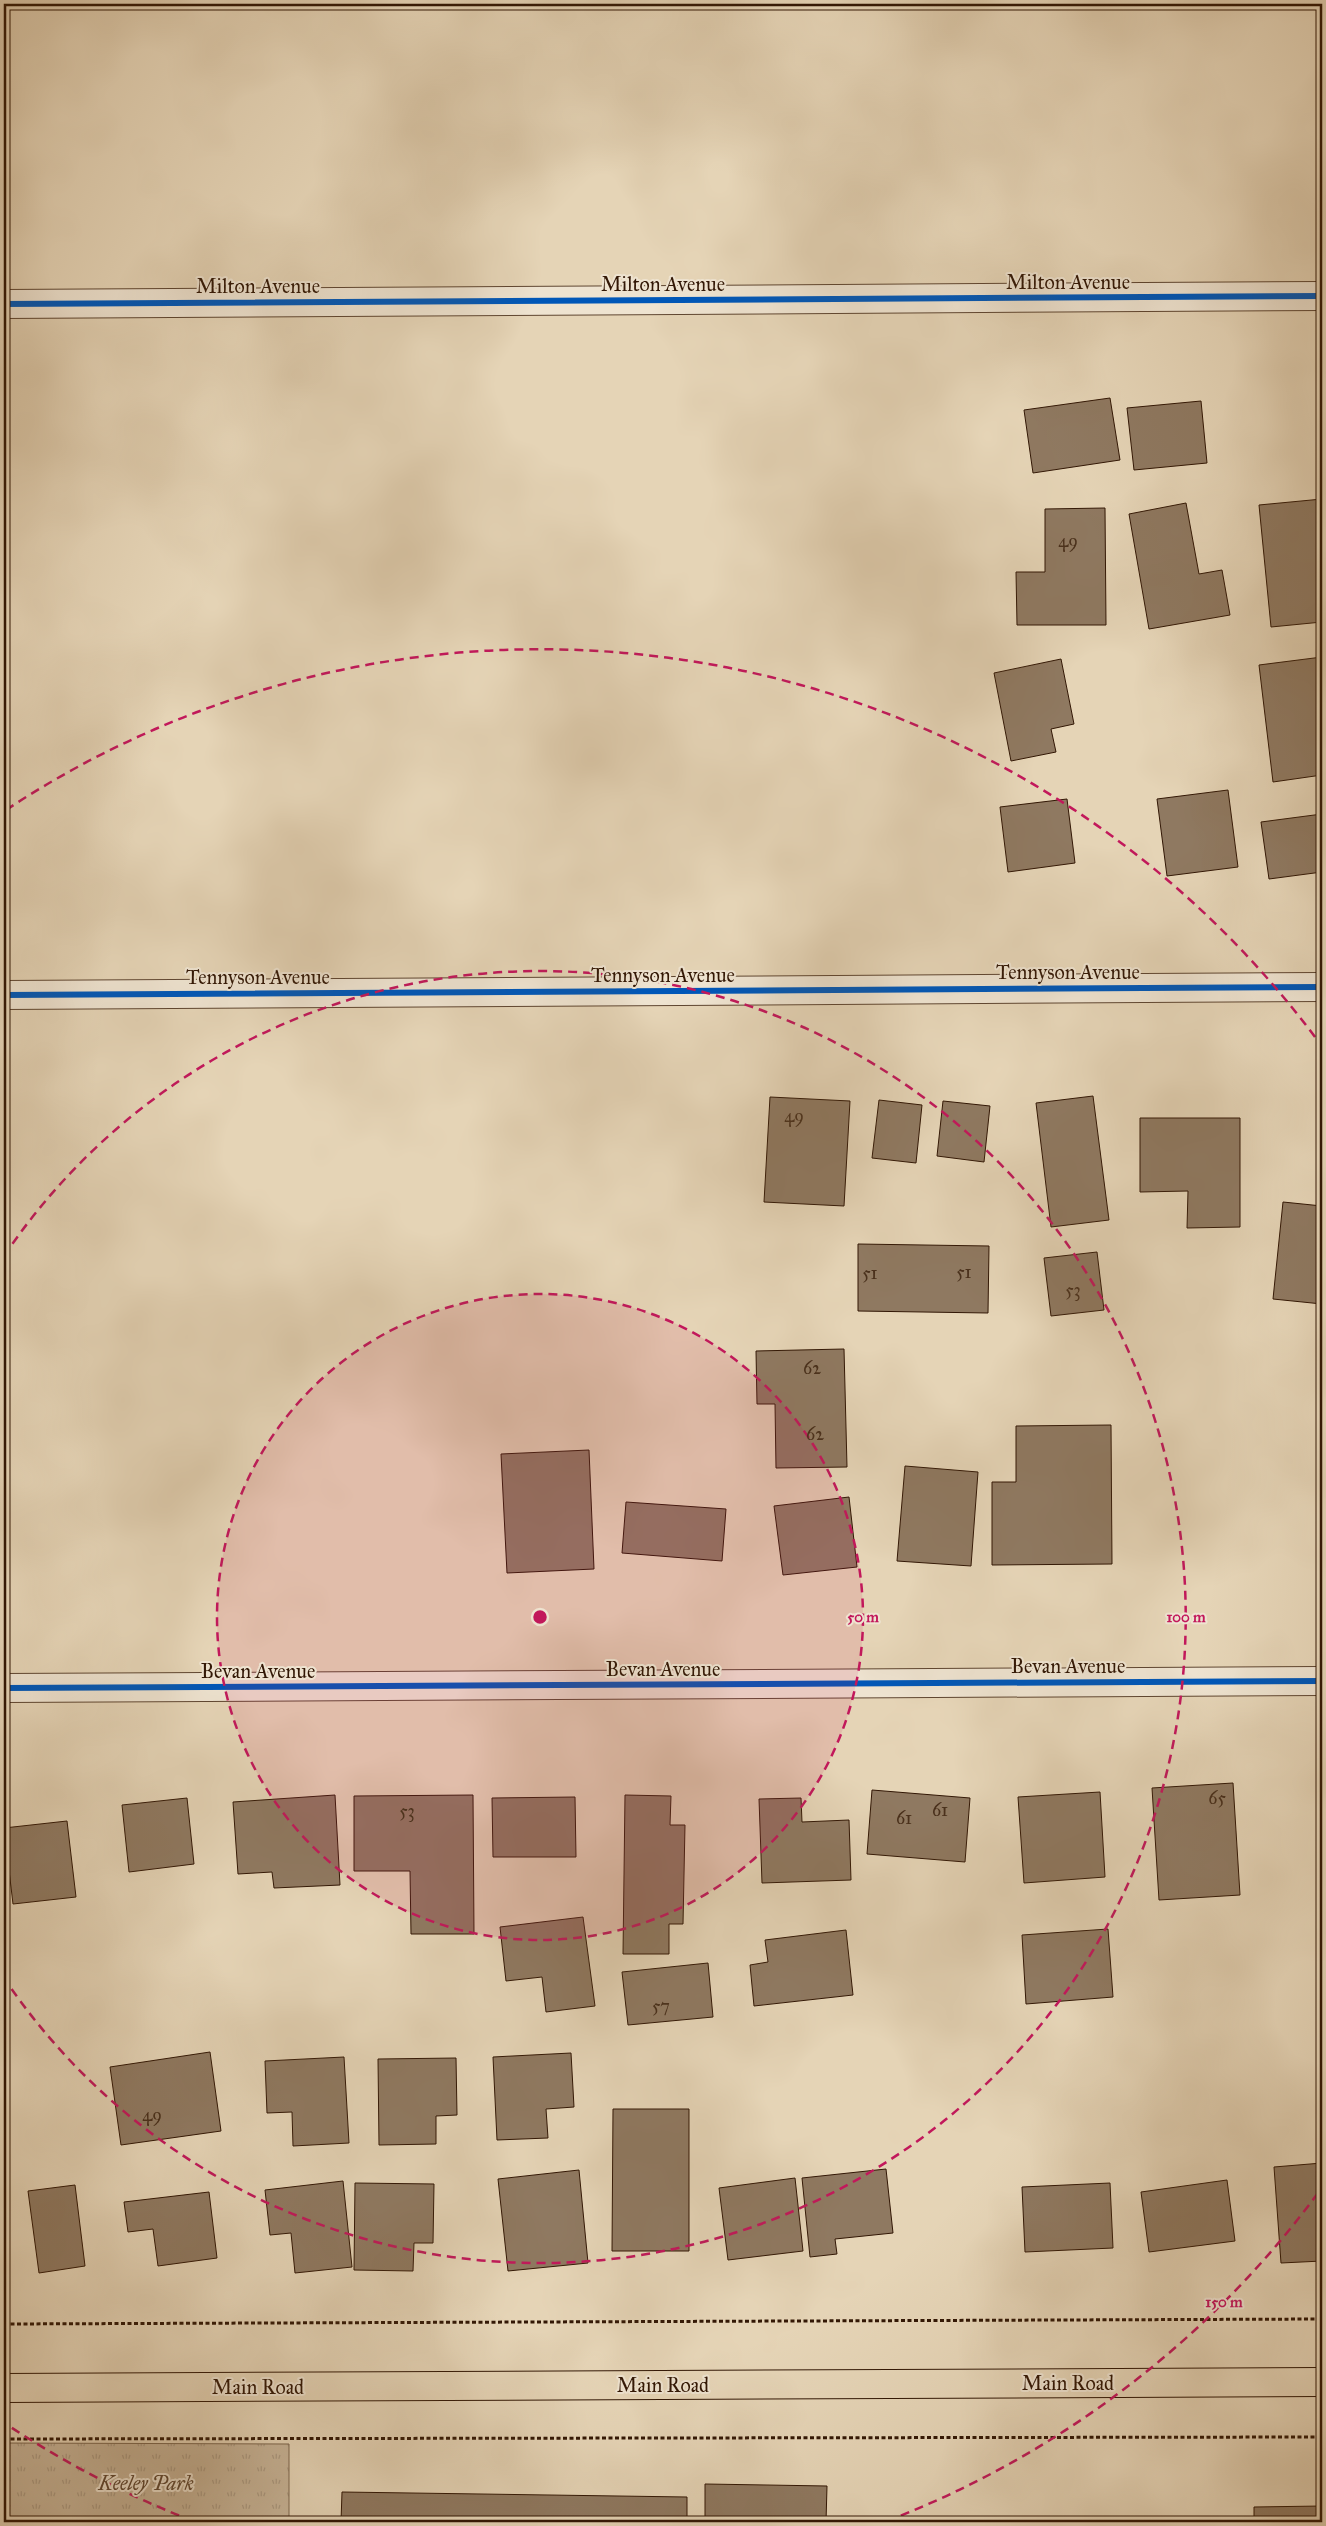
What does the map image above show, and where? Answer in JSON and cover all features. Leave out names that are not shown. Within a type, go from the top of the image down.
[{"type":"main road","name":"Main Road","points":[[4,2388],[1322,2382]]},
{"type":"street","name":"Milton Avenue","points":[[4,304],[1322,296]]},
{"type":"street","name":"Tennyson Avenue","points":[[4,995],[1322,987]]},
{"type":"street","name":"Bevan Avenue","points":[[4,1688],[1322,1681]]},
{"type":"path","points":[[4,2324],[1322,2319]]},
{"type":"path","points":[[4,2439],[1322,2438]]},
{"type":"green space","name":"Keeley Park","points":[[4,2443],[289,2444],[289,2522],[4,2522]]},
{"type":"building","points":[[1110,398],[1120,460],[1033,473],[1024,410]]},
{"type":"building","points":[[1201,401],[1207,463],[1134,470],[1127,408]]},
{"type":"building","points":[[1322,499],[1322,622],[1271,627],[1259,505]]},
{"type":"building","points":[[1186,503],[1199,574],[1222,570],[1230,615],[1149,629],[1129,514]]},
{"type":"building","points":[[1105,508],[1106,625],[1017,625],[1016,572],[1045,572],[1045,509]]},
{"type":"building","points":[[1322,657],[1322,775],[1273,782],[1259,665]]},
{"type":"building","points":[[1061,659],[1074,724],[1051,729],[1056,752],[1011,761],[994,673]]},
{"type":"building","points":[[1228,790],[1238,867],[1167,876],[1157,799]]},
{"type":"building","points":[[1067,799],[1075,863],[1008,872],[1000,807]]},
{"type":"building","points":[[1322,814],[1322,872],[1269,879],[1261,822]]},
{"type":"building","points":[[1093,1096],[1109,1220],[1051,1227],[1036,1103]]},
{"type":"building","points":[[770,1097],[850,1101],[844,1206],[764,1202]]},
{"type":"building","points":[[879,1100],[922,1105],[916,1163],[872,1158]]},
{"type":"building","points":[[943,1101],[990,1106],[984,1162],[937,1156]]},
{"type":"building","points":[[1140,1118],[1240,1118],[1240,1227],[1187,1228],[1188,1191],[1140,1192]]},
{"type":"building","points":[[1283,1202],[1322,1206],[1322,1304],[1273,1299]]},
{"type":"building","points":[[858,1244],[989,1246],[988,1313],[858,1311]]},
{"type":"building","points":[[1097,1252],[1104,1310],[1051,1316],[1044,1258]]},
{"type":"building","points":[[844,1349],[847,1467],[776,1468],[775,1404],[757,1404],[756,1351]]},
{"type":"building","points":[[1111,1425],[1112,1564],[992,1565],[992,1482],[1016,1482],[1016,1426]]},
{"type":"building","points":[[589,1450],[594,1569],[507,1573],[501,1454]]},
{"type":"building","points":[[905,1466],[978,1472],[971,1566],[897,1561]]},
{"type":"building","points":[[849,1497],[857,1567],[783,1575],[774,1506]]},
{"type":"building","points":[[626,1502],[726,1509],[722,1561],[622,1553]]},
{"type":"building","points":[[1233,1783],[1240,1895],[1159,1900],[1152,1788]]},
{"type":"building","points":[[872,1790],[970,1798],[965,1862],[867,1854]]},
{"type":"building","points":[[1100,1792],[1105,1877],[1024,1883],[1018,1797]]},
{"type":"building","points":[[335,1795],[340,1885],[274,1888],[272,1872],[238,1874],[233,1802]]},
{"type":"building","points":[[473,1795],[474,1934],[411,1934],[410,1871],[354,1871],[354,1796]]},
{"type":"building","points":[[625,1795],[671,1796],[670,1825],[685,1825],[683,1924],[669,1924],[669,1954],[623,1954]]},
{"type":"building","points":[[575,1797],[576,1857],[493,1857],[492,1798]]},
{"type":"building","points":[[187,1798],[194,1864],[129,1872],[122,1805]]},
{"type":"building","points":[[801,1798],[802,1822],[849,1820],[851,1880],[762,1883],[759,1799]]},
{"type":"building","points":[[67,1821],[76,1897],[13,1904],[4,1828]]},
{"type":"building","points":[[583,1917],[595,2006],[546,2012],[542,1977],[506,1981],[500,1927]]},
{"type":"building","points":[[1108,1929],[1113,1997],[1026,2004],[1022,1935]]},
{"type":"building","points":[[846,1930],[853,1995],[754,2006],[750,1965],[768,1962],[765,1940]]},
{"type":"building","points":[[708,1963],[713,2017],[628,2025],[622,1972]]},
{"type":"building","points":[[210,2052],[221,2131],[121,2145],[110,2067]]},
{"type":"building","points":[[571,2053],[574,2107],[546,2109],[548,2138],[497,2140],[493,2057]]},
{"type":"building","points":[[344,2057],[349,2143],[293,2146],[292,2112],[267,2113],[265,2061]]},
{"type":"building","points":[[456,2058],[457,2115],[436,2116],[436,2144],[379,2145],[378,2059]]},
{"type":"building","points":[[613,2109],[689,2109],[689,2251],[612,2251]]},
{"type":"building","points":[[1322,2163],[1322,2261],[1281,2263],[1274,2167]]},
{"type":"building","points":[[886,2169],[893,2233],[835,2239],[837,2254],[810,2257],[802,2178]]},
{"type":"building","points":[[579,2170],[588,2263],[508,2271],[498,2179]]},
{"type":"building","points":[[795,2178],[803,2251],[728,2260],[719,2188]]},
{"type":"building","points":[[1227,2180],[1235,2241],[1149,2252],[1141,2192]]},
{"type":"building","points":[[343,2181],[352,2267],[295,2273],[291,2233],[270,2235],[265,2190]]},
{"type":"building","points":[[355,2183],[434,2184],[433,2243],[414,2243],[413,2271],[354,2270]]},
{"type":"building","points":[[1110,2183],[1113,2248],[1025,2252],[1022,2187]]},
{"type":"building","points":[[75,2185],[85,2266],[39,2273],[28,2191]]},
{"type":"building","points":[[209,2192],[217,2258],[158,2266],[153,2229],[128,2232],[124,2202]]},
{"type":"building","points":[[4,2211],[9,2267],[4,2267]]},
{"type":"building","points":[[705,2484],[827,2486],[826,2522],[705,2522]]},
{"type":"building","points":[[342,2492],[687,2497],[687,2522],[341,2522]]},
{"type":"building","points":[[1322,2506],[1322,2522],[1254,2522],[1254,2507]]},
{"type":"cycle path","points":[[4,304],[1322,296]]},
{"type":"cycle path","points":[[4,995],[1322,987]]},
{"type":"cycle path","points":[[4,1688],[1322,1681]]}]
